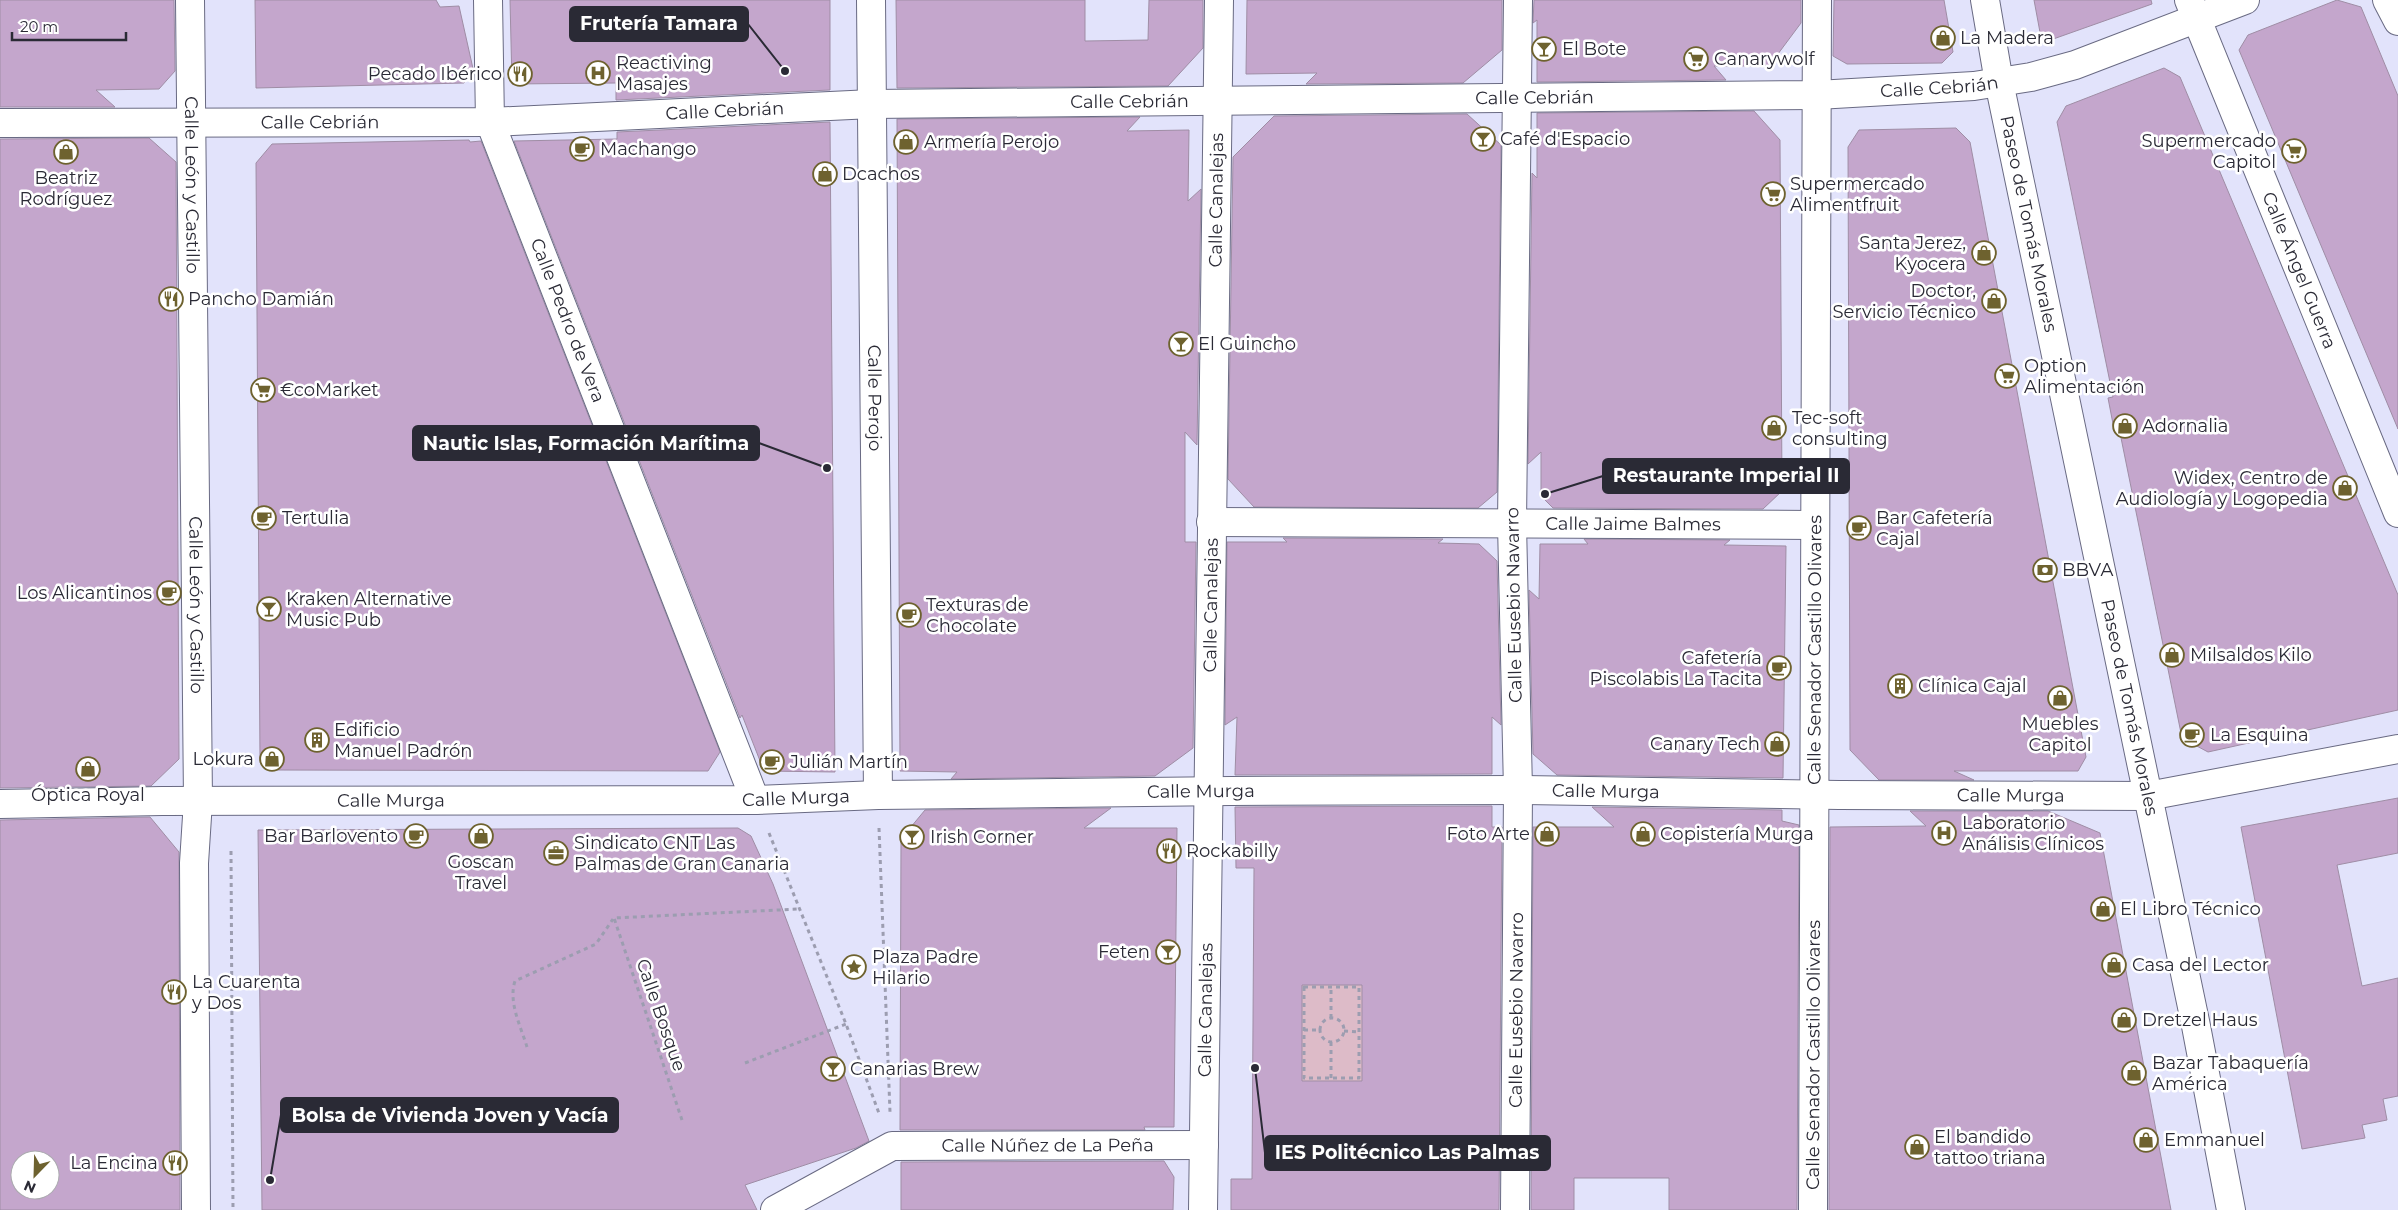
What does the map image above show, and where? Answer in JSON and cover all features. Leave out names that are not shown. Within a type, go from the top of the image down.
[{"type":"street","name":"Calle León y Castillo","points":[[190,0],[198,801],[194,863],[196,1210]]},
{"type":"street","name":"Calle Pedro de Vera","points":[[488,0],[490,122],[755,800]]},
{"type":"street","name":"Calle Perojo","points":[[871,0],[878,795]]},
{"type":"street","name":"Calle Canalejas","points":[[1203,1210],[1219,0]]},
{"type":"street","name":"Calle Eusebio Navarro","points":[[1515,1210],[1518,790],[1512,524],[1518,0]]},
{"type":"street","name":"Calle Senador Castillo Olivares","points":[[1813,1210],[1817,0]]},
{"type":"street","name":"Paseo de Tomás Morales","points":[[1985,0],[2000,82],[2196,1026],[2231,1210]]},
{"type":"street","name":"Calle Cebrián","points":[[0,123],[490,122],[872,104],[1817,95],[1974,86],[2031,77],[2075,65],[2194,9],[2245,0]]},
{"type":"street","points":[[2387,0],[2398,21]]},
{"type":"street","name":"Calle Ángel Guerra","points":[[2194,9],[2398,513]]},
{"type":"street","name":"Calle Jaime Balmes","points":[[1211,522],[1815,525]]},
{"type":"street","name":"Calle Murga","points":[[0,804],[198,801],[755,800],[878,795],[1518,790],[1814,795],[2148,796],[2398,748]]},
{"type":"street","name":"Calle Núñez de La Peña","points":[[892,1146],[1204,1145]]},
{"type":"street","points":[[775,1210],[892,1146]]},
{"type":"path","points":[[878,795],[892,1146]]},
{"type":"path","points":[[755,800],[846,1024],[892,1146]]},
{"type":"path","points":[[528,1047],[513,1000],[512,989],[515,981],[596,944],[614,918],[799,909]]},
{"type":"path","name":"Calle Bosque","points":[[614,918],[682,1120]]},
{"type":"path","points":[[1304,987],[1330,987],[1360,987],[1359,1078],[1304,1078],[1304,987]]},
{"type":"path","points":[[1330,987],[1330,1018]]},
{"type":"path","points":[[1330,1018],[1341,1023],[1344,1031],[1339,1040],[1331,1042],[1322,1037],[1320,1030],[1321,1024],[1330,1018]]},
{"type":"path","points":[[746,1063],[846,1024]]},
{"type":"path","points":[[1304,1030],[1320,1030]]},
{"type":"path","points":[[1344,1031],[1359,1032]]},
{"type":"path","points":[[1331,1042],[1331,1078]]},
{"type":"shaded area","points":[[1302,985],[1362,985],[1362,1081],[1302,1081]]},
{"type":"building","points":[[0,0],[174,0],[175,71],[159,89],[96,90],[115,107],[0,107]]},
{"type":"building","points":[[255,0],[436,0],[440,7],[459,6],[474,73],[464,83],[256,88]]},
{"type":"building","points":[[510,0],[830,0],[830,90],[616,100],[616,83],[512,84]]},
{"type":"building","points":[[896,0],[1085,0],[1085,41],[1148,40],[1149,0],[1203,0],[1203,48],[1168,86],[897,88]]},
{"type":"building","points":[[1247,0],[1502,0],[1502,50],[1463,83],[1306,84],[1317,73],[1246,74]]},
{"type":"building","points":[[1534,0],[1801,0],[1801,23],[1769,66],[1714,66],[1726,80],[1537,82],[1537,20],[1533,23]]},
{"type":"building","points":[[1834,0],[1944,0],[1953,52],[1942,63],[1847,64],[1833,56]]},
{"type":"building","points":[[2034,0],[2151,0],[2152,4],[2042,43]]},
{"type":"building","points":[[2337,0],[2361,7],[2398,96],[2398,429],[2239,50],[2248,35]]},
{"type":"building","points":[[2164,68],[2180,77],[2398,595],[2398,710],[2208,752],[2182,738],[2119,428],[2114,429],[2108,398],[2113,397],[2057,122],[2066,106]]},
{"type":"building","points":[[1754,111],[1780,140],[1782,491],[1763,509],[1553,508],[1541,496],[1541,452],[1528,464],[1532,173],[1537,178],[1537,113]]},
{"type":"building","points":[[1467,114],[1501,145],[1497,492],[1478,508],[1254,507],[1228,479],[1233,157],[1274,116]]},
{"type":"building","points":[[1140,117],[1127,131],[1189,130],[1188,201],[1201,189],[1197,445],[1185,432],[1185,542],[1196,542],[1193,748],[1155,776],[951,779],[957,772],[900,771],[897,119]]},
{"type":"building","points":[[830,122],[835,772],[764,771],[742,715],[740,718],[514,141],[617,139],[617,132]]},
{"type":"building","points":[[1956,128],[1970,142],[2086,757],[2078,771],[1954,771],[1974,780],[1879,780],[1850,750],[1848,147],[1859,130]]},
{"type":"building","points":[[149,138],[176,162],[179,759],[151,786],[0,788],[0,139]]},
{"type":"building","points":[[469,140],[470,142],[481,141],[720,752],[708,771],[272,770],[260,761],[256,163],[272,144]]},
{"type":"building","points":[[1283,538],[1443,539],[1438,543],[1479,544],[1497,561],[1501,725],[1492,717],[1492,774],[1235,775],[1237,717],[1225,725],[1227,542],[1287,542]]},
{"type":"building","points":[[1584,539],[1730,540],[1724,545],[1786,546],[1783,778],[1557,775],[1533,754],[1529,590],[1539,599],[1540,544],[1588,544]]},
{"type":"building","points":[[2398,798],[2398,853],[2337,865],[2362,986],[2398,978],[2398,1096],[2383,1099],[2387,1120],[2362,1125],[2365,1138],[2302,1149],[2241,827]]},
{"type":"building","points":[[1492,806],[1492,827],[1502,827],[1499,1210],[1231,1210],[1231,1179],[1252,1179],[1254,868],[1236,868],[1235,807]],"holes":[[[1302,985],[1362,985],[1362,1081],[1302,1081]]]},
{"type":"building","points":[[1592,807],[1782,810],[1782,821],[1799,825],[1797,1210],[1669,1210],[1669,1178],[1574,1178],[1574,1210],[1531,1210],[1533,827],[1614,827]]},
{"type":"building","points":[[1111,808],[1084,828],[1177,828],[1174,1127],[1144,1127],[1145,1130],[900,1130],[901,839],[925,810]]},
{"type":"building","points":[[1910,811],[2048,811],[2100,833],[2171,1210],[1829,1210],[1830,827],[1926,826]]},
{"type":"building","points":[[150,817],[179,852],[180,1210],[0,1210],[0,820]]},
{"type":"building","points":[[738,828],[751,836],[773,884],[869,1141],[856,1148],[745,1185],[757,1210],[262,1210],[258,830]]},
{"type":"building","points":[[1164,1161],[1174,1177],[1173,1210],[901,1210],[901,1162]]},
{"type":"place","name":"La Madera","points":[[1943,38]]},
{"type":"place","name":"El Bote","points":[[1544,49]]},
{"type":"place","name":"Canarywolf","points":[[1696,59]]},
{"type":"place","name":"Frutería Tamara","points":[[785,71]]},
{"type":"place","name":"Reactiving Masajes","points":[[598,73]]},
{"type":"place","name":"Pecado Ibérico","points":[[520,74]]},
{"type":"place","name":"Café d'Espacio","points":[[1483,139]]},
{"type":"place","name":"Armería Perojo","points":[[906,142]]},
{"type":"place","name":"Machango","points":[[582,149]]},
{"type":"place","name":"Supermercado Capitol","points":[[2294,151]]},
{"type":"place","name":"Beatriz Rodríguez","points":[[66,152]]},
{"type":"place","name":"Dcachos","points":[[825,174]]},
{"type":"place","name":"Supermercado Alimentfruit","points":[[1773,194]]},
{"type":"place","name":"Santa Jerez, Kyocera","points":[[1984,253]]},
{"type":"place","name":"Pancho Damián","points":[[171,299]]},
{"type":"place","name":"Doctor, Servicio Técnico","points":[[1994,301]]},
{"type":"place","name":"El Guincho","points":[[1181,344]]},
{"type":"place","name":"Option Alimentación","points":[[2007,376]]},
{"type":"place","name":"€coMarket","points":[[263,390]]},
{"type":"place","name":"Adornalia","points":[[2125,426]]},
{"type":"place","name":"Tec-soft consulting","points":[[1774,428]]},
{"type":"place","name":"Nautic Islas, Formación Marítima","points":[[827,468]]},
{"type":"place","name":"Widex, Centro de Audiología y Logopedia","points":[[2345,488]]},
{"type":"place","name":"Restaurante Imperial II","points":[[1545,494]]},
{"type":"place","name":"Tertulia","points":[[264,518]]},
{"type":"place","name":"Bar Cafetería Cajal","points":[[1859,528]]},
{"type":"place","name":"BBVA","points":[[2045,570]]},
{"type":"place","name":"Los Alicantinos","points":[[169,593]]},
{"type":"place","name":"Kraken Alternative Music Pub","points":[[269,609]]},
{"type":"place","name":"Texturas de Chocolate","points":[[909,615]]},
{"type":"place","name":"Milsaldos Kilo","points":[[2172,655]]},
{"type":"place","name":"Cafetería Piscolabis La Tacita","points":[[1779,668]]},
{"type":"place","name":"Clínica Cajal","points":[[1900,686]]},
{"type":"place","name":"Muebles Capitol","points":[[2060,698]]},
{"type":"place","name":"La Esquina","points":[[2192,735]]},
{"type":"place","name":"Edificio Manuel Padrón","points":[[317,740]]},
{"type":"place","name":"Canary Tech","points":[[1777,744]]},
{"type":"place","name":"Lokura","points":[[272,759]]},
{"type":"place","name":"Julián Martín","points":[[772,762]]},
{"type":"place","name":"Óptica Royal","points":[[88,769]]},
{"type":"place","name":"Laboratorio Análisis Clínicos","points":[[1944,833]]},
{"type":"place","name":"Foto Arte","points":[[1547,834]]},
{"type":"place","name":"Copistería Murga","points":[[1643,834]]},
{"type":"place","name":"Bar Barlovento","points":[[416,836]]},
{"type":"place","name":"Goscan Travel","points":[[481,836]]},
{"type":"place","name":"Irish Corner","points":[[912,837]]},
{"type":"place","name":"Rockabilly","points":[[1169,851]]},
{"type":"place","name":"Sindicato CNT Las Palmas de Gran Canaria","points":[[556,853]]},
{"type":"place","name":"El Libro Técnico","points":[[2103,909]]},
{"type":"place","name":"Feten","points":[[1168,952]]},
{"type":"place","name":"Casa del Lector","points":[[2114,965]]},
{"type":"place","name":"Plaza Padre Hilario","points":[[854,967]]},
{"type":"place","name":"La Cuarenta y Dos","points":[[174,992]]},
{"type":"place","name":"Dretzel Haus","points":[[2124,1020]]},
{"type":"place","name":"IES Politécnico Las Palmas","points":[[1255,1068]]},
{"type":"place","name":"Canarias Brew","points":[[833,1069]]},
{"type":"place","name":"Bazar Tabaquería América","points":[[2134,1073]]},
{"type":"place","name":"Emmanuel","points":[[2146,1140]]},
{"type":"place","name":"El bandido tattoo triana","points":[[1917,1147]]},
{"type":"place","name":"La Encina","points":[[175,1163]]},
{"type":"place","name":"Bolsa de Vivienda Joven y Vacía","points":[[270,1180]]}]
